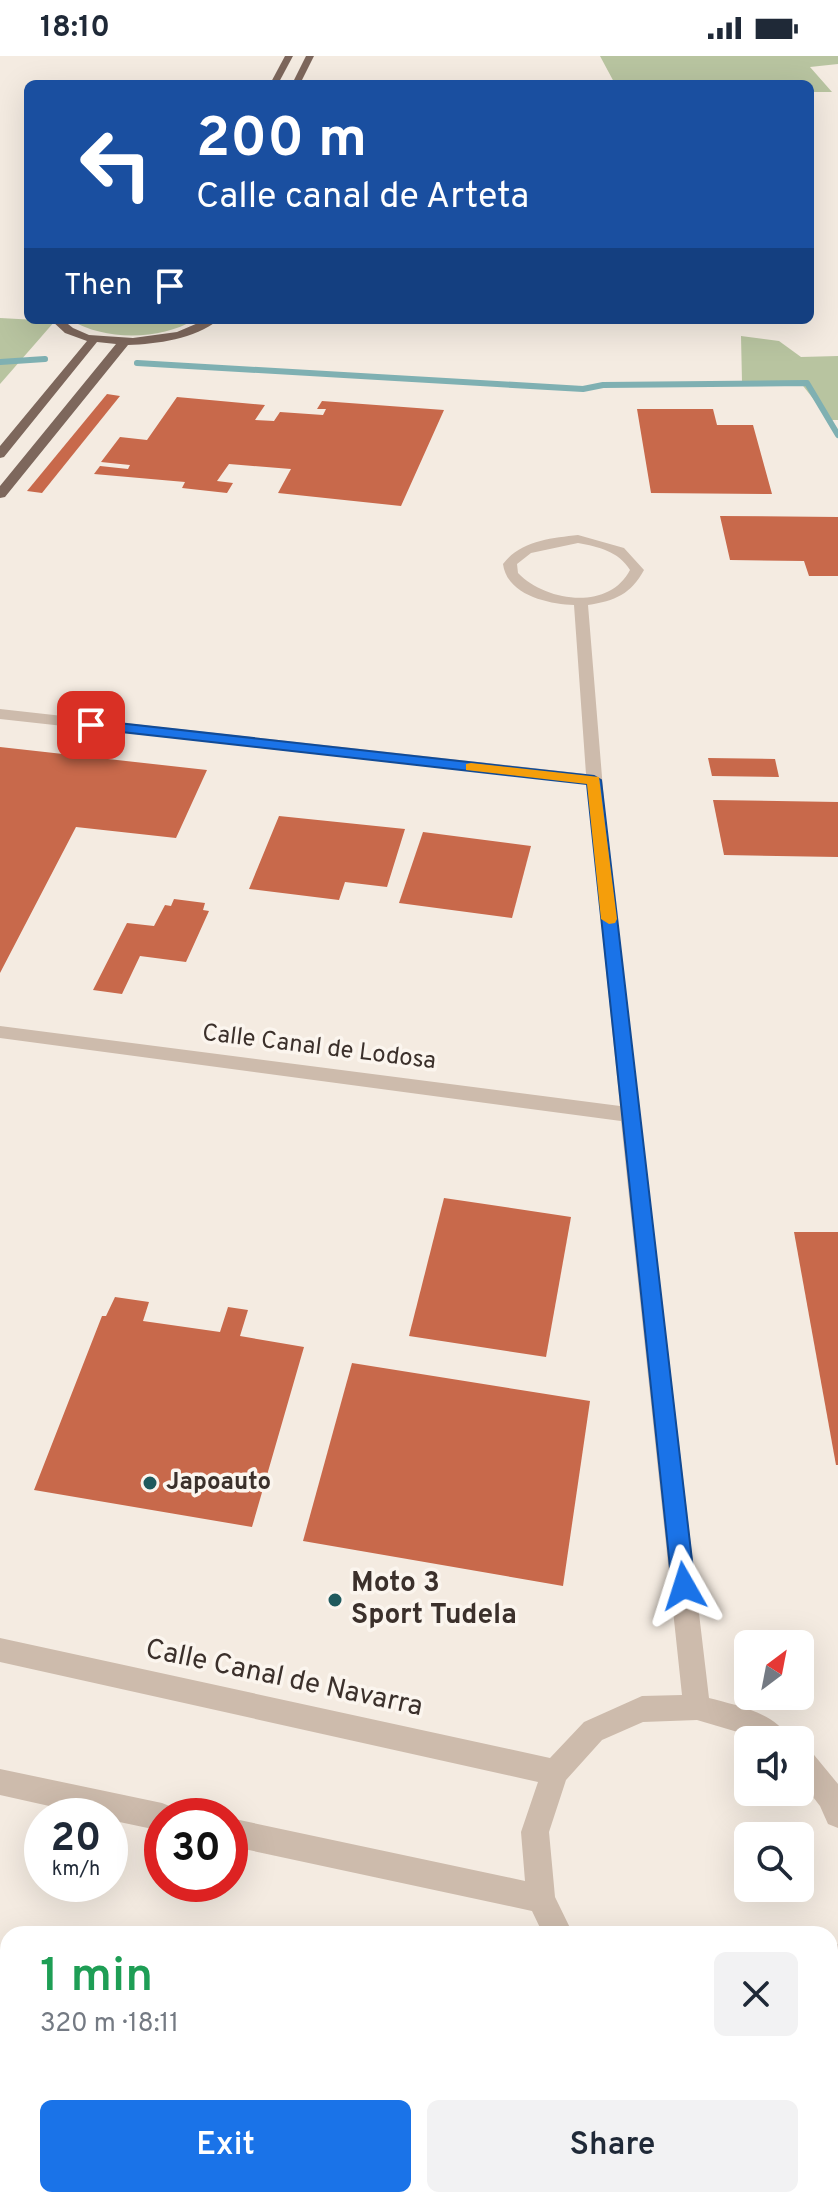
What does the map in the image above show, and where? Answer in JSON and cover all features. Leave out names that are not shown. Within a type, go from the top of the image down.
[{"type":"main road","points":[[276,80],[289,56]]},
{"type":"main road","points":[[298,80],[310,56]]},
{"type":"main road","points":[[62,324],[75,333],[125,341],[173,336],[203,324]]},
{"type":"main road","points":[[0,454],[95,338]]},
{"type":"main road","points":[[0,494],[125,341]]},
{"type":"street","points":[[578,539],[609,546],[631,559],[637,570],[634,581],[623,591],[604,598],[581,601],[536,593],[520,584],[512,573],[512,562],[520,552],[535,544],[578,539]]},
{"type":"street","points":[[581,601],[594,780],[697,1707]]},
{"type":"street","points":[[0,714],[594,780]]},
{"type":"street","name":"Calle Canal de Lodosa","points":[[0,1032],[631,1115]]},
{"type":"street","name":"Calle Canal de Navarra","points":[[0,1650],[555,1772]]},
{"type":"street","points":[[554,1926],[541,1899],[535,1832],[555,1772],[593,1731],[642,1709],[697,1707],[754,1726]]},
{"type":"street","points":[[814,1776],[830,1796],[838,1814]]},
{"type":"street","points":[[0,1782],[144,1813]]},
{"type":"street","points":[[248,1836],[541,1899]]},
{"type":"green space","points":[[600,56],[838,56],[838,64],[810,67],[832,92],[814,92],[814,80],[613,80]]},
{"type":"green space","points":[[0,318],[24,319],[24,324],[52,324],[0,384]]},
{"type":"green space","points":[[78,324],[187,324],[166,331],[132,335],[116,335]]},
{"type":"green space","points":[[741,336],[779,341],[801,357],[838,356],[838,420],[830,420],[800,382],[742,382]]},
{"type":"building","points":[[107,394],[120,396],[42,493],[27,491]]},
{"type":"building","points":[[177,397],[265,405],[255,420],[274,421],[280,412],[323,415],[326,409],[317,409],[322,401],[444,410],[401,506],[278,493],[291,469],[229,464],[217,481],[233,483],[227,493],[182,488],[185,482],[94,474],[100,466],[128,469],[130,465],[101,462],[120,437],[147,440]]},
{"type":"building","points":[[637,409],[713,409],[717,425],[753,425],[772,494],[651,493]]},
{"type":"building","points":[[720,516],[838,517],[838,576],[809,576],[804,561],[730,560]]},
{"type":"building","points":[[0,747],[207,770],[176,838],[76,827],[0,973]]},
{"type":"building","points":[[708,758],[775,759],[779,777],[712,776]]},
{"type":"building","points":[[713,800],[838,802],[838,857],[724,855]]},
{"type":"building","points":[[279,816],[405,829],[387,887],[345,882],[339,900],[249,889]]},
{"type":"building","points":[[423,832],[531,846],[512,918],[399,903]]},
{"type":"building","points":[[174,899],[205,903],[203,910],[209,911],[186,962],[140,956],[122,994],[93,990],[127,923],[154,926],[165,905],[171,906]]},
{"type":"building","points":[[444,1198],[571,1217],[546,1357],[409,1336]]},
{"type":"building","points":[[794,1232],[838,1232],[838,1465],[836,1465]]},
{"type":"building","points":[[115,1297],[149,1302],[143,1321],[220,1332],[228,1307],[248,1310],[240,1336],[304,1347],[252,1527],[34,1490],[102,1316],[106,1316]]},
{"type":"building","points":[[352,1363],[590,1401],[563,1586],[303,1541]]},
{"type":"waterway","points":[[0,362],[45,359]]},
{"type":"waterway","points":[[137,363],[583,389],[603,385],[807,383],[838,435]]},
{"type":"slow traffic","points":[[471,767],[594,780],[609,919]]},
{"type":"place","name":"Japoauto","points":[[150,1483]]},
{"type":"place","name":"Moto 3 Sport Tudela","points":[[335,1600]]},
{"type":"route","points":[[91,725],[594,780],[684,1586]]}]
